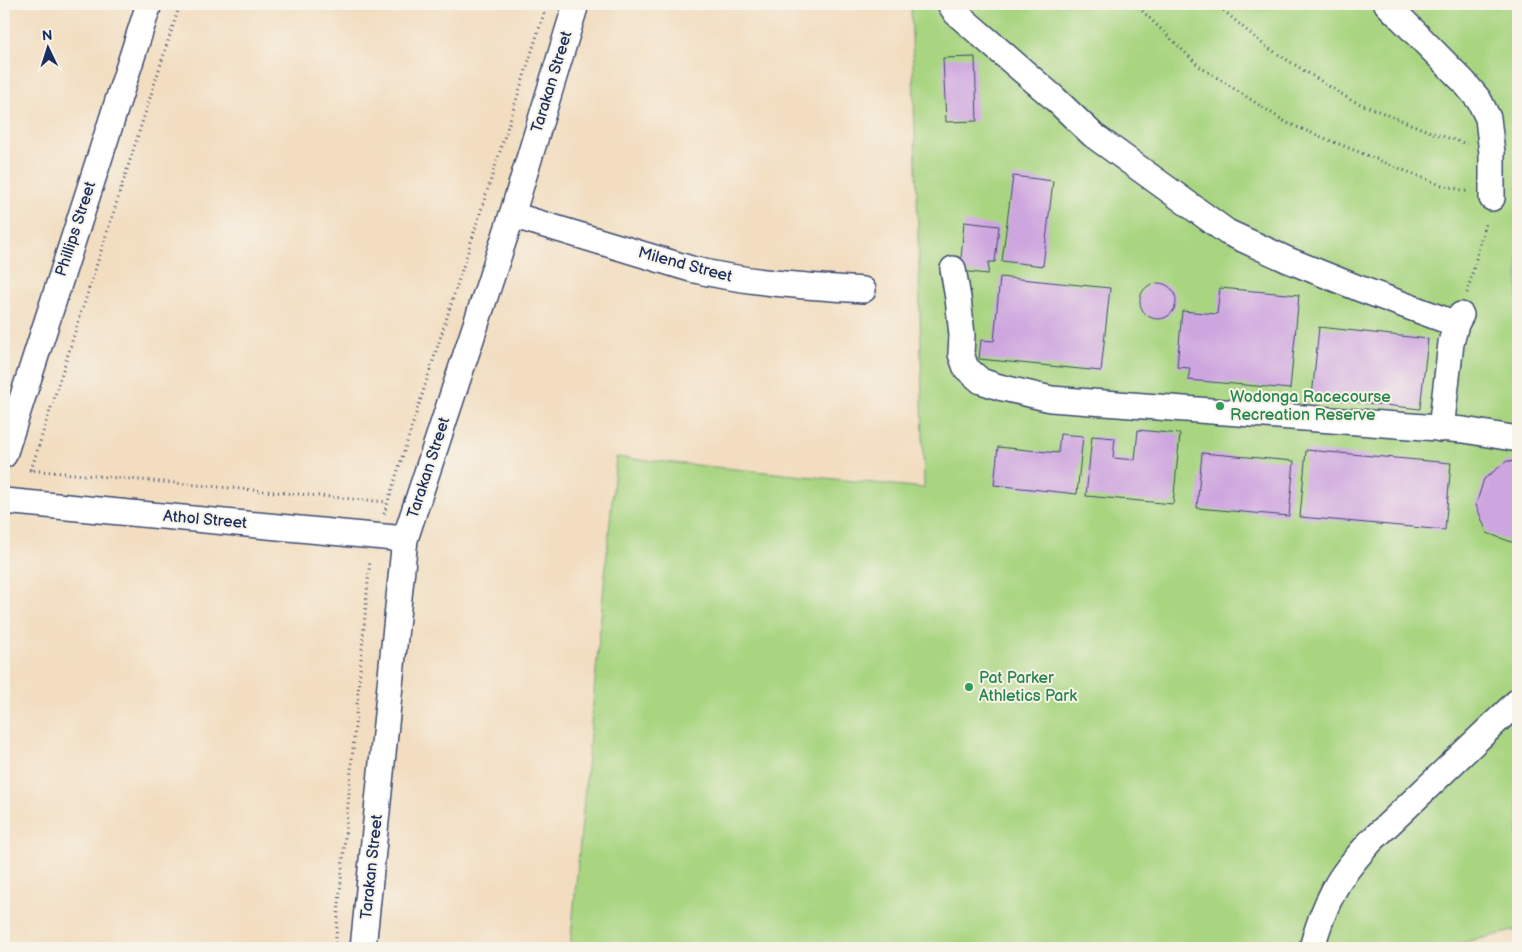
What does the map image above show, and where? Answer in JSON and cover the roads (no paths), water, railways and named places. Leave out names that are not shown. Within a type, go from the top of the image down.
[{"type":"street","name":"Phillips Street","points":[[4,455],[149,4]]},
{"type":"street","name":"Tarakan Street","points":[[363,948],[405,539],[512,215],[576,4]]},
{"type":"street","points":[[950,4],[956,13],[1092,135],[1227,232],[1314,270],[1458,320],[1451,343],[1441,428]]},
{"type":"street","points":[[1388,4],[1479,100],[1488,118],[1492,153],[1492,198]]},
{"type":"street","name":"Milend Street","points":[[512,215],[720,276],[761,282],[863,290]]},
{"type":"street","points":[[952,269],[958,298],[962,354],[966,368],[981,381],[999,387],[1050,399],[1441,428],[1518,438]]},
{"type":"street","name":"Athol Street","points":[[4,501],[405,539]]},
{"type":"street","points":[[1312,948],[1318,927],[1334,889],[1371,840],[1518,701]]},
{"type":"place","name":"Wodonga Racecourse Recreation Reserve","points":[[1220,406]]},
{"type":"place","name":"Pat Parker Athletics Park","points":[[969,687]]}]
